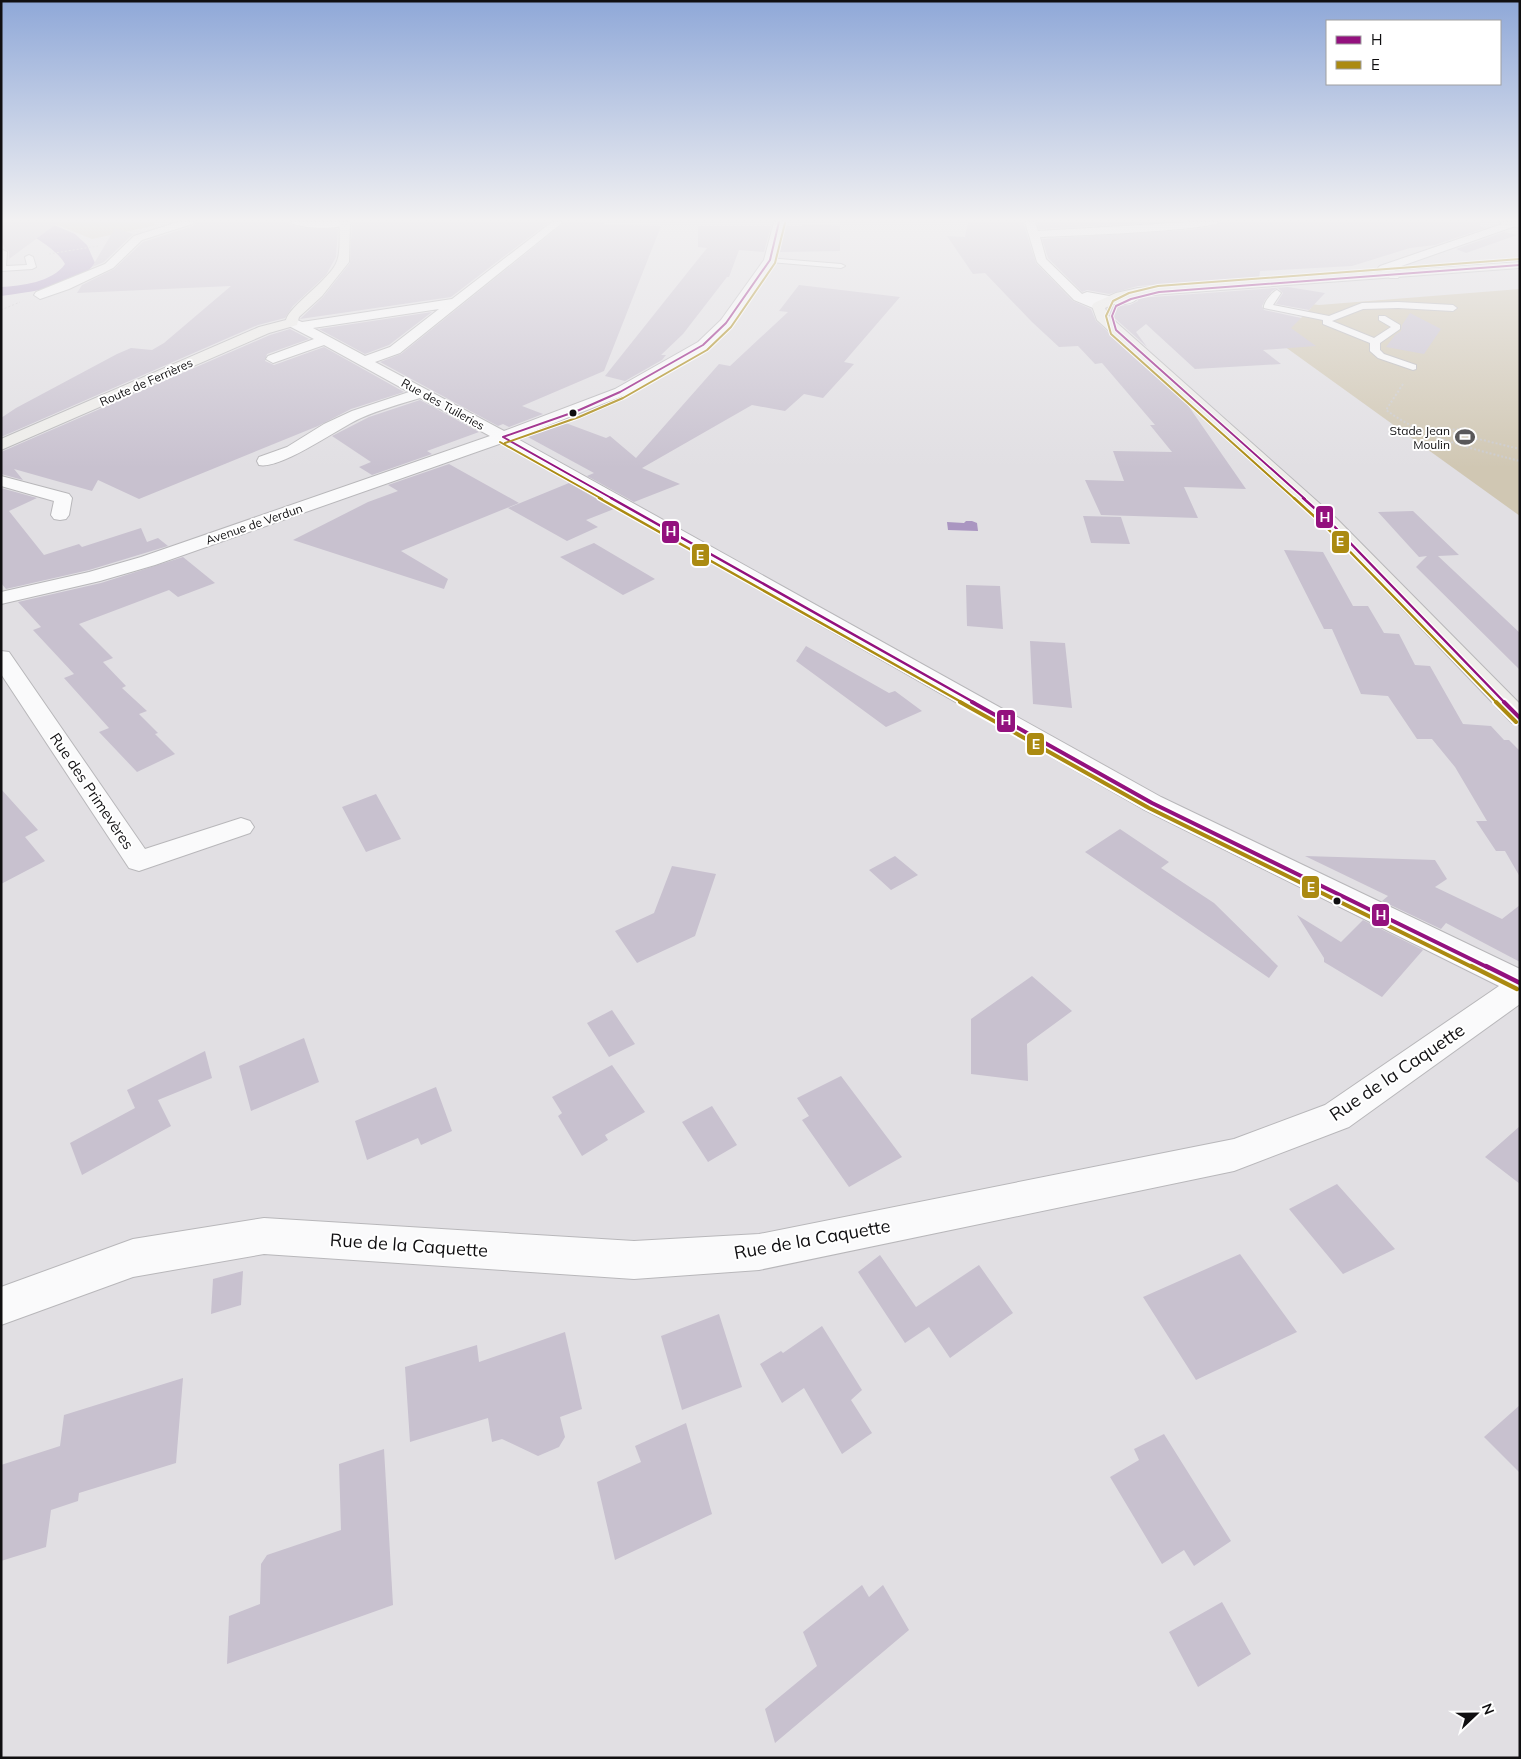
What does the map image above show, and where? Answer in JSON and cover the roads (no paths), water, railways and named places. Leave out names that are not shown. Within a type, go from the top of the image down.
[{"type":"main road","points":[[296,324],[293,316],[306,304]]},
{"type":"main road","points":[[1103,304],[1102,317],[1331,523],[1520,718]]},
{"type":"main road","points":[[1116,330],[1112,316],[1116,306],[1120,304]]},
{"type":"main road","name":"Route de Ferrières","points":[[1,445],[264,330],[296,324]]},
{"type":"street","points":[[296,324],[440,304]]},
{"type":"street","points":[[364,360],[395,350],[452,304]]},
{"type":"street","name":"Avenue de Verdun","points":[[1,598],[93,578],[148,561],[577,411],[620,392],[703,345],[726,323],[739,304]]},
{"type":"street","name":"Rue des Tuileries","points":[[296,324],[503,436],[1152,803],[1520,983]]},
{"type":"street","points":[[273,359],[325,340]]},
{"type":"street","points":[[264,461],[293,450],[330,427],[357,414],[422,392]]},
{"type":"street","points":[[1,481],[63,498],[60,515]]},
{"type":"street","name":"Rue des Primevères","points":[[1,657],[139,861],[240,827]]},
{"type":"street","name":"Rue de la Caquette","points":[[1,1306],[133,1258],[264,1236],[634,1260],[759,1252],[1225,1157],[1337,1116],[1520,988]]},
{"type":"lane","points":[[1268,304],[1267,306],[1330,319]]},
{"type":"lane","points":[[1375,342],[1326,322],[1362,306],[1398,305],[1453,308]]},
{"type":"lane","points":[[1375,342],[1397,327],[1382,318]]},
{"type":"lane","points":[[1375,342],[1375,351],[1381,356],[1413,367]]},
{"type":"place","name":"Stade Jean Moulin","points":[[1465,437]]}]
